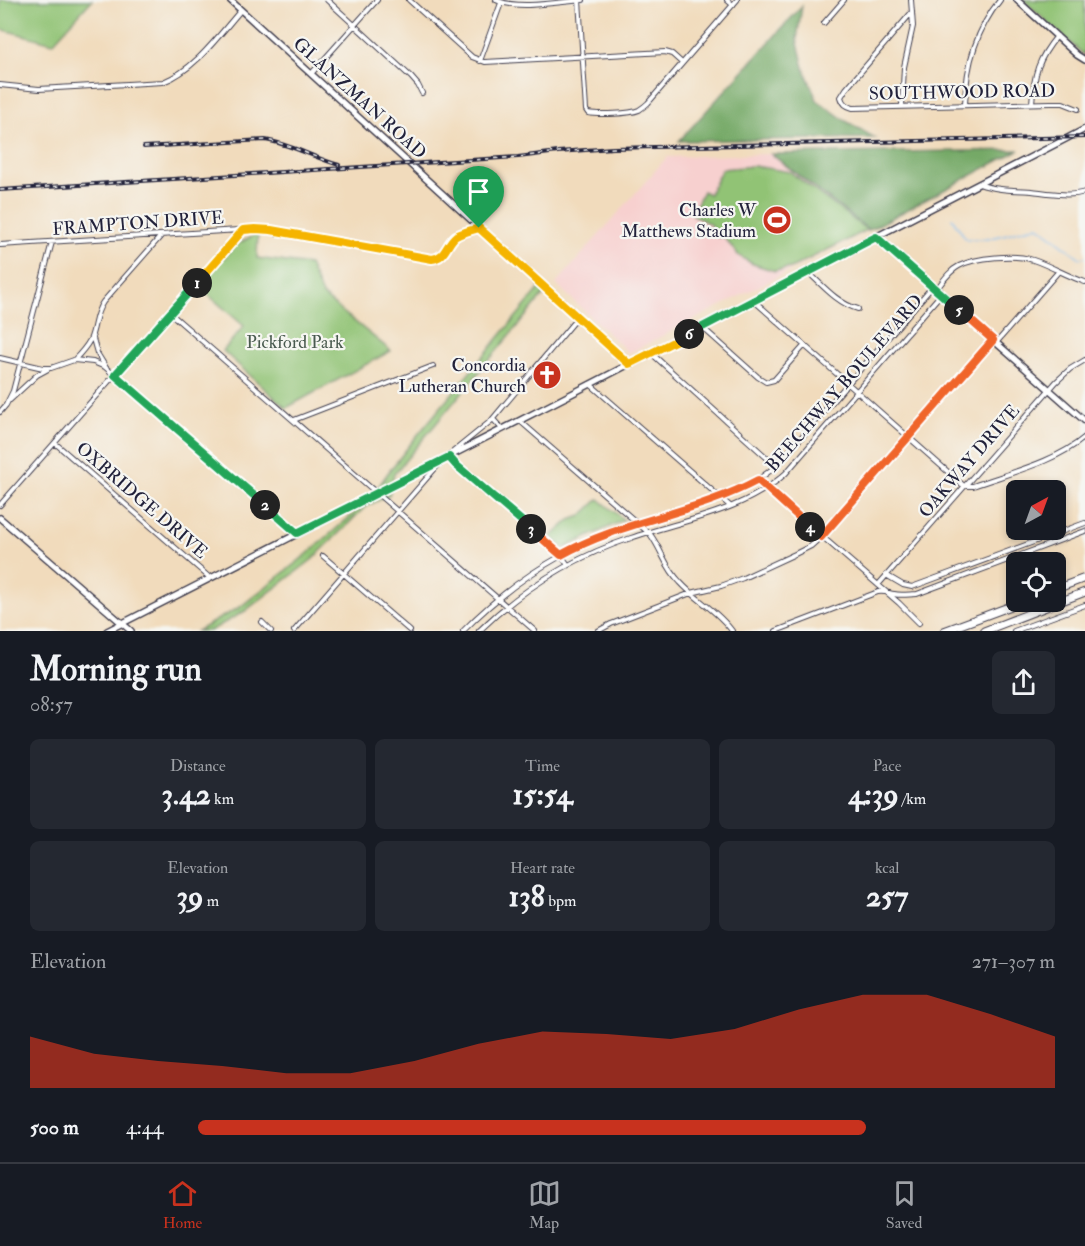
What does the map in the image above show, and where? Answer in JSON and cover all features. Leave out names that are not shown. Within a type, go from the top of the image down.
[{"type":"highway","points":[[1066,585],[1085,578]]},
{"type":"highway","points":[[984,631],[1085,592]]},
{"type":"highway","points":[[944,631],[1006,608]]},
{"type":"main road","name":"GLANZMAN ROAD","points":[[230,0],[629,364]]},
{"type":"main road","points":[[1017,0],[1085,60]]},
{"type":"main road","points":[[107,631],[1085,129]]},
{"type":"main road","points":[[876,237],[1085,421]]},
{"type":"main road","points":[[0,518],[131,631]]},
{"type":"street","points":[[327,0],[415,81],[422,93]]},
{"type":"street","points":[[311,74],[377,0]]},
{"type":"street","points":[[409,0],[480,61],[498,63],[665,52],[672,54],[682,63]]},
{"type":"street","points":[[496,0],[501,3],[526,4],[580,0],[586,110],[588,113],[597,114],[633,112],[648,104],[737,0]]},
{"type":"street","points":[[728,0],[733,5]]},
{"type":"street","points":[[824,23],[844,0]]},
{"type":"street","points":[[902,106],[904,67],[912,30],[911,0]]},
{"type":"street","points":[[965,105],[971,55],[982,27],[1000,0]]},
{"type":"street","points":[[480,61],[501,3]]},
{"type":"street","points":[[0,85],[39,89],[163,82],[177,76],[190,66],[241,10]]},
{"type":"street","name":"SOUTHWOOD ROAD","points":[[912,12],[840,97],[846,106],[853,108],[1032,103],[1064,104],[1078,109]]},
{"type":"street","points":[[1032,103],[1038,65],[1057,36]]},
{"type":"street","points":[[977,184],[994,188],[1056,193],[1085,192]]},
{"type":"street","name":"FRAMPTON DRIVE","points":[[0,245],[255,229],[437,259],[456,236],[479,228]]},
{"type":"street","points":[[0,505],[243,230]]},
{"type":"street","points":[[74,360],[90,339],[97,311],[103,302],[161,235]]},
{"type":"street","points":[[6,405],[13,391],[21,363],[52,242]]},
{"type":"street","points":[[937,290],[958,267],[992,258],[1031,259],[1085,282]]},
{"type":"street","points":[[808,272],[842,302],[858,309]]},
{"type":"street","points":[[598,631],[691,593],[721,586],[771,566],[811,546],[1058,272]]},
{"type":"street","name":"BEECHWAY BOULEVARD","points":[[463,631],[498,598],[537,569],[561,555],[606,535],[720,497],[758,480],[776,466],[847,384],[937,290]]},
{"type":"street","name":"BEECHWAY BOULEVARD","points":[[479,631],[543,579],[568,565],[610,545],[681,524],[767,489],[786,472],[856,392],[937,290]]},
{"type":"street","points":[[753,300],[964,486],[973,486],[1051,458],[1071,448],[1085,437]]},
{"type":"street","points":[[170,313],[536,631]]},
{"type":"street","points":[[294,631],[442,460],[493,418],[578,317]]},
{"type":"street","points":[[702,327],[766,382],[774,380],[804,346]]},
{"type":"street","points":[[92,331],[97,353],[105,367]]},
{"type":"street","points":[[651,353],[776,466]]},
{"type":"street","points":[[0,358],[43,369],[51,368]]},
{"type":"street","points":[[0,412],[37,375],[74,360],[93,362],[105,367],[115,375],[297,533]]},
{"type":"street","name":"OAKWAY DRIVE","points":[[878,585],[1049,389],[1070,369],[1085,360]]},
{"type":"street","points":[[294,420],[432,366]]},
{"type":"street","points":[[590,384],[730,506]]},
{"type":"street","points":[[493,418],[502,429]]},
{"type":"street","points":[[520,421],[649,532],[665,563],[679,582],[719,616],[732,631]]},
{"type":"street","name":"OXBRIDGE DRIVE","points":[[55,443],[211,578]]},
{"type":"street","points":[[449,457],[561,555],[568,565]]},
{"type":"street","points":[[758,480],[919,623]]},
{"type":"street","points":[[886,575],[903,585],[912,587],[1085,523]]},
{"type":"street","points":[[776,631],[878,592],[917,594],[1085,531]]},
{"type":"street","points":[[323,556],[410,631]]},
{"type":"street","points":[[1014,631],[1085,605]]},
{"type":"street","points":[[262,622],[272,631]]},
{"type":"shaded area","points":[[771,154],[869,230],[629,353],[556,284],[667,157]]},
{"type":"green space","points":[[0,0],[92,0],[53,43],[0,29]]},
{"type":"green space","points":[[1023,0],[1085,0],[1085,55],[1083,54]]},
{"type":"green space","points":[[802,6],[797,39],[804,68],[817,100],[875,138],[679,141]]},
{"type":"green space","points":[[1019,150],[869,230],[771,154]]},
{"type":"green space","name":"Charles W Matthews Stadium","points":[[754,166],[790,172],[867,230],[791,268],[775,271],[753,264],[739,256],[723,236],[717,237],[711,225],[692,214],[703,191],[709,194],[722,169]]},
{"type":"green space","name":"Pickford Park","points":[[258,233],[257,258],[309,265],[322,295],[391,351],[286,408],[223,351],[244,326],[198,286],[234,246]]},
{"type":"green space","points":[[540,288],[545,293],[394,474],[389,495],[365,507],[313,559],[245,611],[210,631],[197,631],[240,607],[306,555],[369,500],[416,437]]},
{"type":"green space","points":[[599,499],[624,520],[564,548],[551,537],[570,520],[581,516]]},
{"type":"waterway","points":[[952,218],[966,239],[988,239],[1038,226],[1080,258],[1085,257]]},
{"type":"railway","points":[[0,190],[518,157],[613,148],[1085,137]]},
{"type":"railway","points":[[144,147],[265,140],[339,165]]},
{"type":"place","name":"Charles W Matthews Stadium","points":[[777,220]]},
{"type":"place","name":"Concordia Lutheran Church","points":[[547,375]]},
{"type":"route","points":[[479,228],[629,364],[876,237],[993,340],[821,537],[758,480],[706,503],[645,521],[561,555],[449,457],[297,533],[115,375],[243,230],[271,230],[437,259],[456,236],[479,228]]}]
